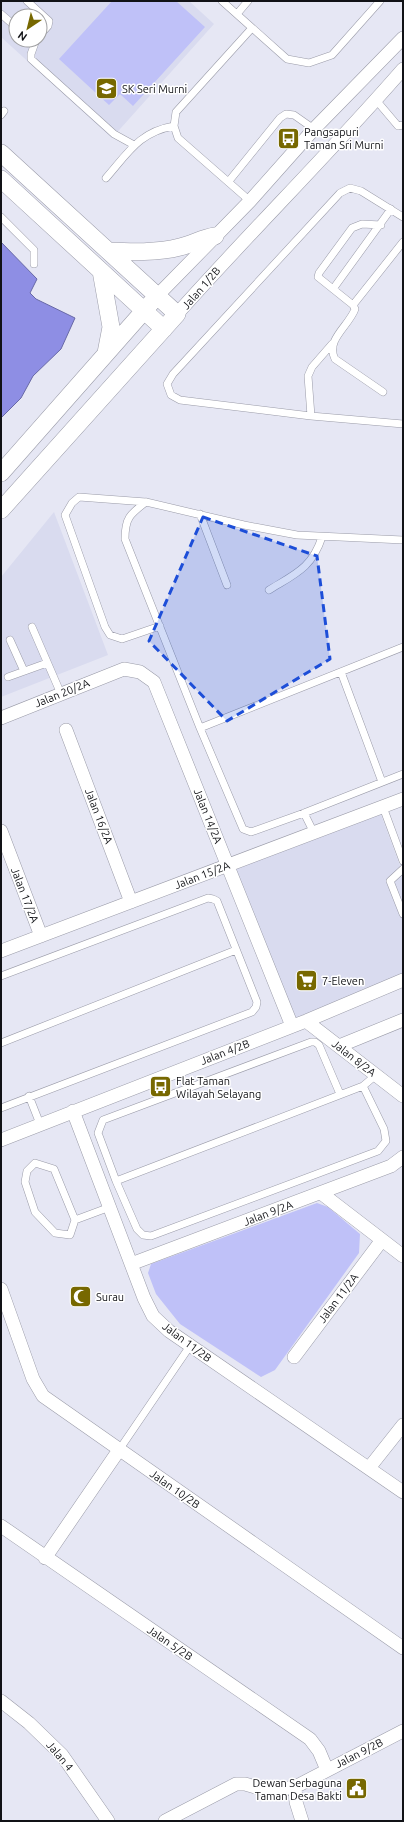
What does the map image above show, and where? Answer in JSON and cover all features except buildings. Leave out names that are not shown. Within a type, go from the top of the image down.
[{"type":"street","points":[[1,473],[144,310],[250,201],[314,129],[403,38]]},
{"type":"street","points":[[390,52],[403,62]]},
{"type":"street","name":"Jalan 1/2B","points":[[1,510],[231,253],[376,100],[403,69]]},
{"type":"street","points":[[1,154],[177,314]]},
{"type":"street","points":[[1,178],[164,329]]},
{"type":"street","points":[[108,251],[139,252],[180,247],[204,238],[216,236]]},
{"type":"street","points":[[101,271],[111,327],[106,353]]},
{"type":"street","name":"Jalan 20/2A","points":[[1,718],[124,669]]},
{"type":"street","name":"Jalan 14/2A","points":[[124,669],[140,672],[154,682],[292,1026]]},
{"type":"street","name":"Jalan 16/2A","points":[[66,730],[131,902]]},
{"type":"street","name":"Jalan 15/2A","points":[[1,952],[403,799]]},
{"type":"street","name":"Jalan 17/2A","points":[[1,831],[41,936]]},
{"type":"street","name":"Jalan 4/2B","points":[[1,1140],[306,1021],[403,980]]},
{"type":"street","points":[[339,1046],[403,1020]]},
{"type":"street","name":"Jalan 8/2A","points":[[306,1021],[403,1096]]},
{"type":"street","name":"Jalan 11/2B","points":[[73,1111],[144,1298],[153,1316],[190,1346],[403,1492]]},
{"type":"street","name":"Jalan 9/2A","points":[[131,1264],[391,1166],[403,1157]]},
{"type":"street","points":[[321,1193],[403,1256]]},
{"type":"street","name":"Jalan 11/2A","points":[[294,1357],[382,1240]]},
{"type":"street","name":"Jalan 10/2B","points":[[1,1288],[33,1379],[43,1396],[403,1648]]},
{"type":"street","points":[[369,1468],[403,1425]]},
{"type":"street","points":[[45,1558],[119,1450]]},
{"type":"street","name":"Jalan 5/2B","points":[[1,1526],[45,1558],[310,1739],[319,1751],[326,1770]]},
{"type":"street","name":"Jalan 4","points":[[1,1701],[29,1723],[62,1755],[108,1821]]},
{"type":"street","name":"Jalan 9/2B","points":[[295,1787],[403,1731]]},
{"type":"street","points":[[165,1821],[236,1784],[245,1784],[274,1790],[295,1787],[296,1802],[302,1821]]},
{"type":"lane","points":[[27,1],[35,8]]},
{"type":"lane","points":[[222,1],[287,59],[309,63],[332,55],[380,1]]},
{"type":"lane","points":[[237,14],[248,1]]},
{"type":"lane","points":[[250,201],[178,138],[174,126],[176,112],[252,28]]},
{"type":"lane","points":[[33,48],[31,59],[114,134],[134,145]]},
{"type":"lane","points":[[376,100],[398,126],[403,125]]},
{"type":"lane","points":[[228,181],[280,118],[286,114],[294,115],[314,129]]},
{"type":"lane","points":[[106,178],[134,145],[151,132],[174,126]]},
{"type":"lane","points":[[403,217],[361,190],[350,188],[340,193],[173,374],[167,384],[171,395],[180,400],[311,416],[403,424]]},
{"type":"lane","points":[[333,289],[381,225],[391,209]]},
{"type":"lane","points":[[1,217],[34,250],[34,264]]},
{"type":"lane","points":[[311,416],[308,376],[312,367],[332,343],[355,309],[353,305],[320,279],[319,273],[352,228],[362,224],[381,225]]},
{"type":"lane","points":[[353,305],[403,242]]},
{"type":"lane","points":[[332,343],[331,352],[335,359],[383,392]]},
{"type":"lane","points":[[160,626],[122,639],[110,635],[104,627],[65,515],[72,503],[79,497],[146,502],[297,535],[403,540]]},
{"type":"lane","points":[[146,502],[131,513],[125,526],[125,539],[200,728],[243,829],[246,832],[250,832],[304,813],[403,774]]},
{"type":"lane","points":[[200,514],[227,585]]},
{"type":"lane","points":[[269,590],[301,570],[311,560],[317,551],[322,537]]},
{"type":"lane","points":[[32,626],[61,694]]},
{"type":"lane","points":[[10,640],[24,671]]},
{"type":"lane","points":[[200,728],[403,646]]},
{"type":"lane","points":[[8,677],[47,663]]},
{"type":"lane","points":[[341,672],[382,782]]},
{"type":"lane","points":[[383,807],[403,861]]},
{"type":"lane","points":[[304,813],[314,833]]},
{"type":"lane","points":[[403,868],[390,881],[403,914]]},
{"type":"lane","points":[[1,976],[208,898],[213,898],[217,901],[256,1002],[256,1008],[252,1012],[28,1096],[1,1108]]},
{"type":"lane","points":[[1,1043],[236,950]]},
{"type":"lane","points":[[340,1094],[318,1045],[311,1042],[103,1120],[98,1133],[116,1181],[137,1229],[143,1235],[151,1236],[378,1150],[386,1141],[384,1129],[363,1086]]},
{"type":"lane","points":[[116,1181],[363,1086],[376,1075]]},
{"type":"lane","points":[[28,1096],[40,1124]]},
{"type":"lane","points":[[34,1163],[54,1169],[75,1220],[70,1235],[55,1232],[35,1212],[25,1182],[27,1171],[34,1163]]},
{"type":"lane","points":[[75,1220],[110,1207]]},
{"type":"lane","points":[[119,1450],[190,1346]]},
{"type":"highlighted area","points":[[203,517],[317,556],[330,659],[227,721],[149,641]]},
{"type":"shaded area","name":"SK Seri Murni","points":[[1,1],[189,1],[214,24],[112,138],[13,48],[48,48],[48,8],[8,8],[8,43],[1,37]]},
{"type":"shaded area","points":[[112,1],[176,1],[205,27],[133,106],[120,94],[109,105],[59,59]]},
{"type":"shaded area","points":[[1,242],[37,279],[30,293],[36,299],[75,318],[61,349],[33,376],[21,398],[1,418]]},
{"type":"shaded area","points":[[54,512],[108,655],[1,697],[1,577]]},
{"type":"shaded area","points":[[380,812],[403,874],[403,974],[295,1020],[235,868]]},
{"type":"shaded area","points":[[317,1203],[328,1207],[360,1234],[359,1253],[275,1370],[261,1377],[180,1324],[156,1294],[148,1273],[151,1264]]},
{"type":"place","name":"SK Seri Murni","points":[[107,89]]},
{"type":"place","name":"Pangsapuri Taman Sri Murni","points":[[288,138]]},
{"type":"place","name":"7-Eleven","points":[[306,981]]},
{"type":"place","name":"Flat Taman Wilayah Selayang","points":[[161,1087]]},
{"type":"place","name":"Surau","points":[[81,1297]]},
{"type":"place","name":"Dewan Serbaguna Taman Desa Bakti","points":[[357,1789]]}]
